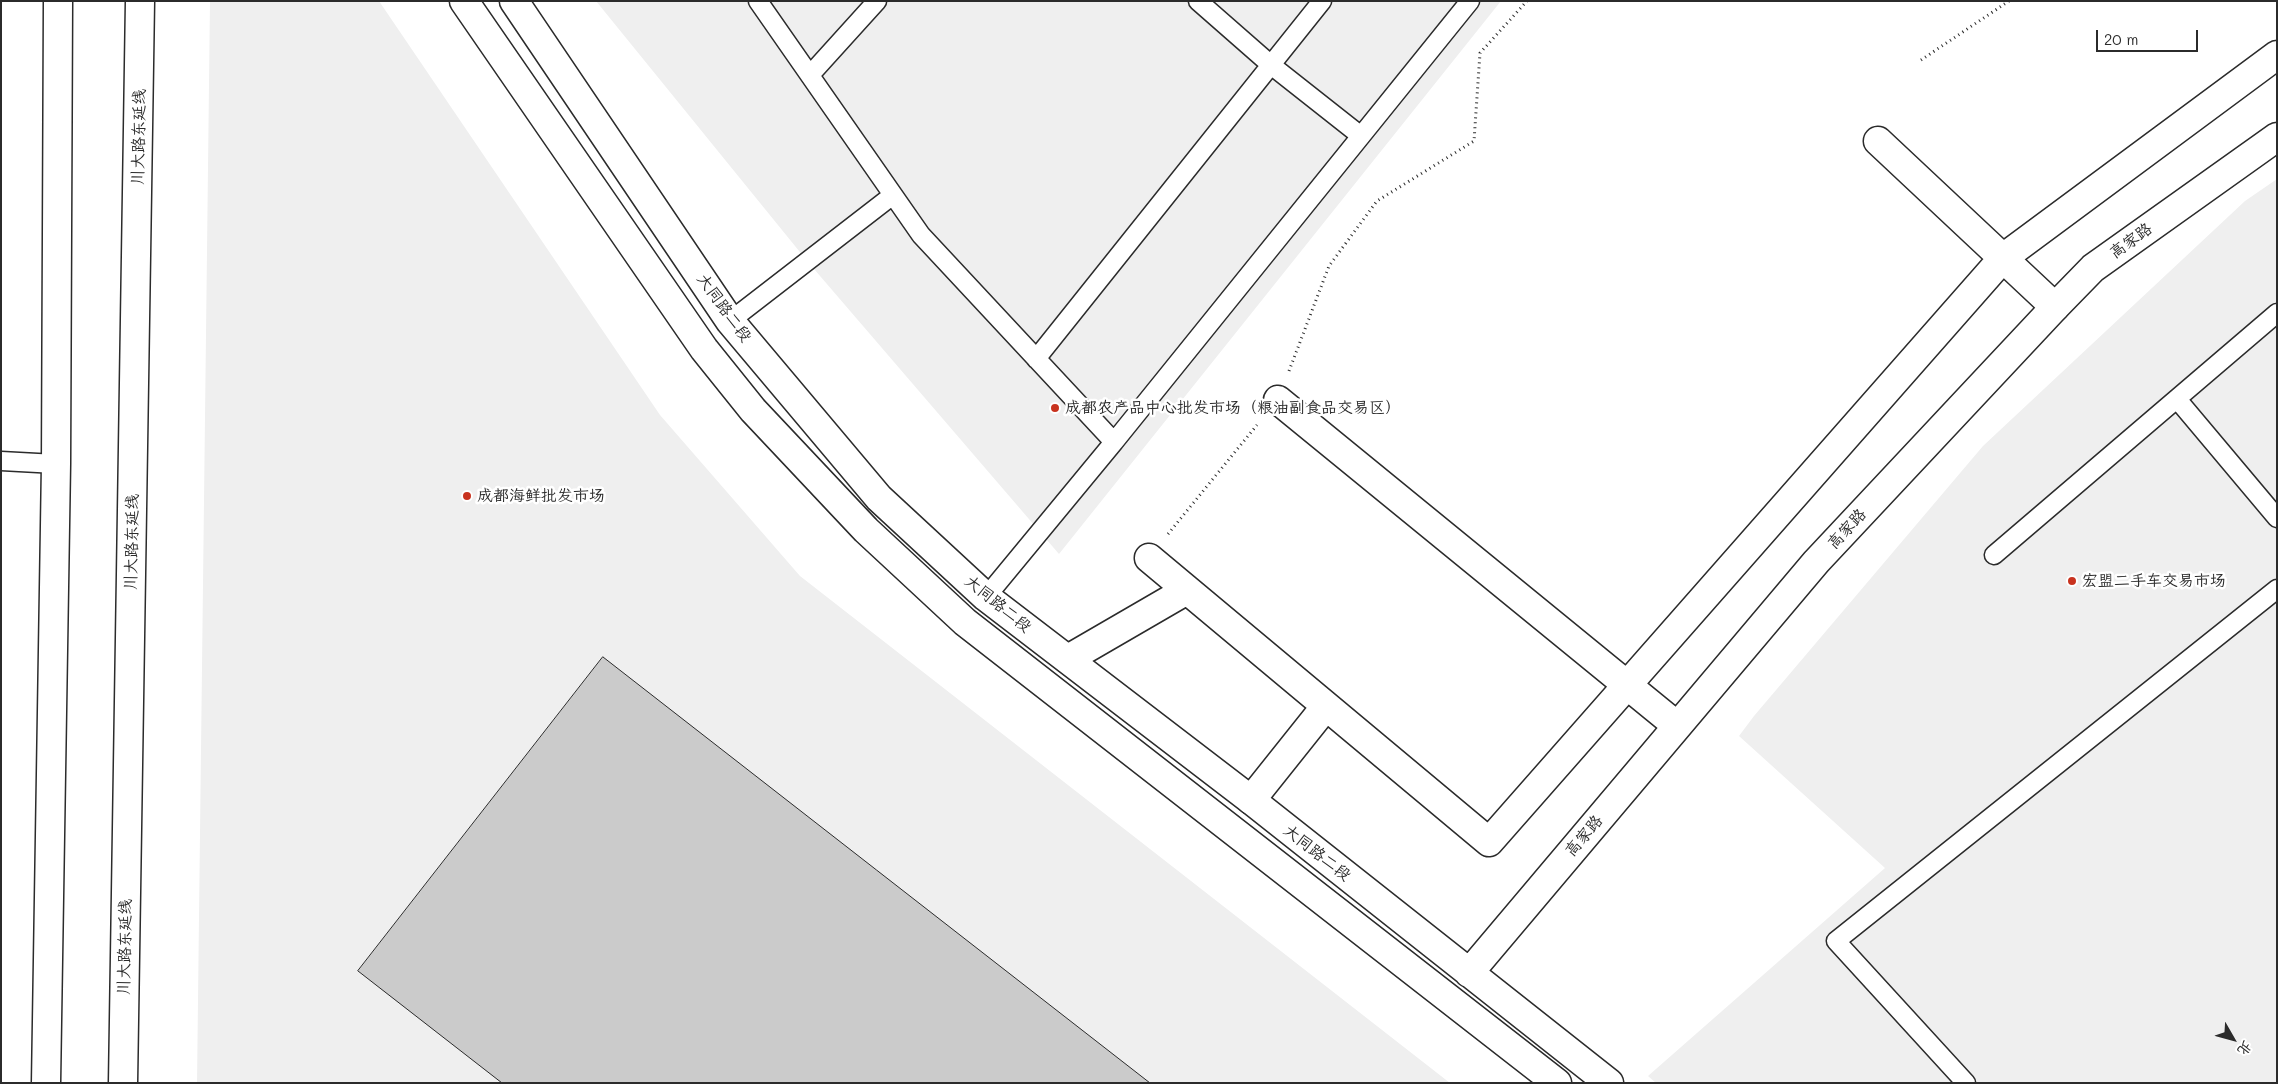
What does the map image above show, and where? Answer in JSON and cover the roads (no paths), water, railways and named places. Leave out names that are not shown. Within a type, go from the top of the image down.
[{"type":"street","points":[[46,1083],[56,464],[58,1]]},
{"type":"street","name":"川大路东延线","points":[[122,1083],[140,1]]},
{"type":"street","name":"大同路二段","points":[[464,1],[704,349],[753,410],[866,530],[965,622],[1557,1083]]},
{"type":"street","name":"大同路二段","points":[[514,1],[730,321],[879,498],[986,597],[1251,800],[1609,1083]]},
{"type":"street","points":[[1148,558],[1489,842],[2003,258],[2277,55]]},
{"type":"street","name":"高家路","points":[[1469,973],[1676,725],[1816,562],[2055,307],[2093,268],[2277,137]]},
{"type":"street","points":[[1878,141],[2055,307]]},
{"type":"street","points":[[1278,400],[1676,725]]},
{"type":"street","points":[[1068,659],[1187,590]]},
{"type":"street","points":[[1251,800],[1326,706]]},
{"type":"lane","points":[[758,1],[921,235],[1114,442]]},
{"type":"lane","points":[[810,75],[877,1]]},
{"type":"lane","points":[[1198,1],[1270,65],[1361,136]]},
{"type":"lane","points":[[1036,359],[1322,1]]},
{"type":"lane","points":[[986,597],[1114,442],[1470,1]]},
{"type":"lane","points":[[730,321],[892,195]]},
{"type":"lane","points":[[1994,555],[2277,313]]},
{"type":"lane","points":[[2177,399],[2277,518]]},
{"type":"lane","points":[[1,461],[56,464]]},
{"type":"lane","points":[[1966,1083],[1836,941],[2277,589]]},
{"type":"place","name":"成都农产品中心批发市场（粮油副食品交易区）","points":[[1055,408]]},
{"type":"place","name":"成都海鲜批发市场","points":[[467,496]]},
{"type":"place","name":"宏盟二手车交易市场","points":[[2072,581]]}]
